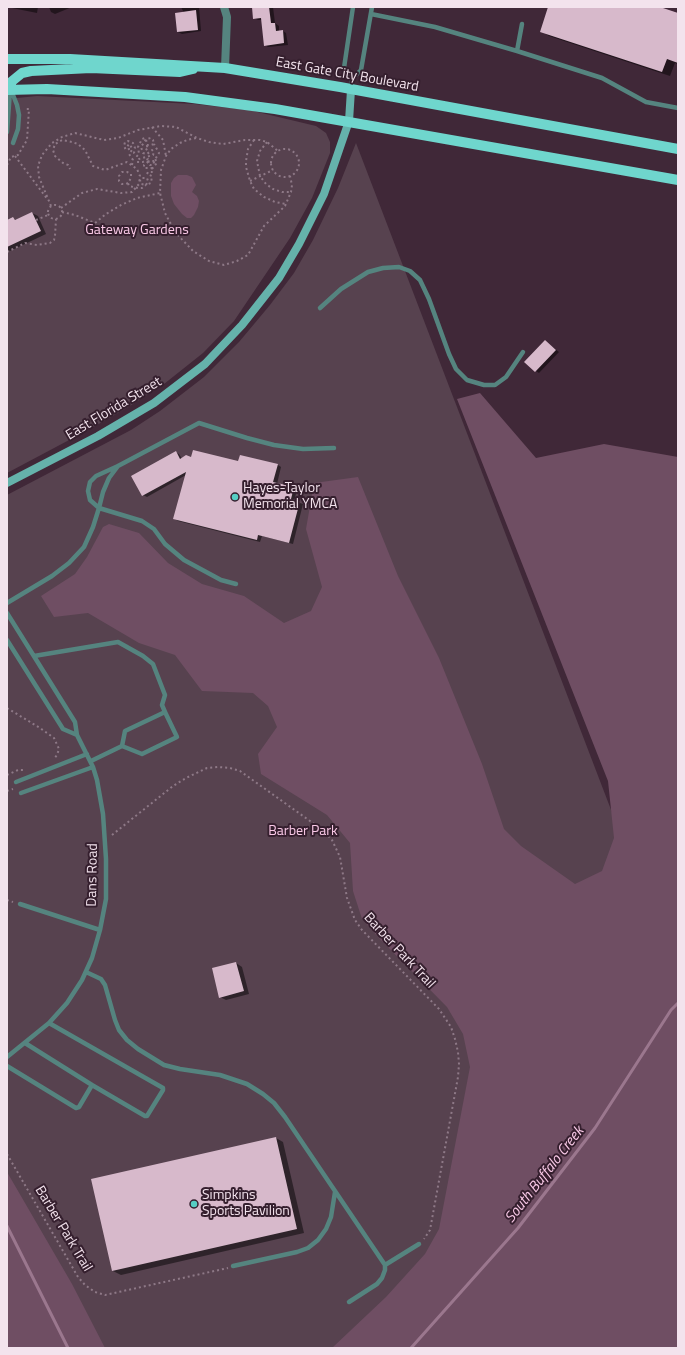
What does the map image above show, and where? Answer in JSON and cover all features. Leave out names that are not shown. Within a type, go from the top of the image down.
[{"type":"main road","name":"East Gate City Boulevard","points":[[7,59],[70,59],[225,68],[678,149]]},
{"type":"main road","points":[[207,66],[180,72],[91,68],[31,71],[22,73],[10,82],[9,90],[47,89],[185,97],[275,109],[678,180]]},
{"type":"main road","name":"East Florida Street","points":[[7,483],[98,436],[154,403],[205,364],[242,325],[283,271],[299,244],[324,194],[349,121],[351,90]]},
{"type":"street","points":[[224,7],[227,17],[225,68]]},
{"type":"lane","points":[[352,79],[344,68],[353,7]]},
{"type":"lane","points":[[351,90],[352,79],[361,70],[372,7]]},
{"type":"lane","points":[[371,14],[435,26],[517,51],[602,78],[646,102],[678,108]]},
{"type":"lane","points":[[517,51],[522,24]]},
{"type":"lane","points":[[7,132],[9,90]]},
{"type":"lane","points":[[9,90],[17,105],[19,115],[18,129],[13,143]]},
{"type":"lane","points":[[320,308],[341,289],[368,272],[383,268],[399,267],[410,271],[420,280],[429,299],[456,369],[467,380],[484,385],[495,385],[506,377],[523,352]]},
{"type":"lane","points":[[236,584],[221,580],[184,560],[165,544],[154,529],[142,521],[99,508],[90,500],[88,491],[90,482],[96,476],[199,423],[274,445],[303,449],[334,448]]},
{"type":"lane","points":[[7,603],[52,576],[69,563],[84,547],[93,527],[103,492],[109,478],[118,466]]},
{"type":"lane","name":"Dans Road","points":[[7,613],[75,722],[77,735],[91,761],[97,780],[104,814],[106,899],[100,930],[92,958],[82,980],[67,1003],[49,1022],[7,1057]]},
{"type":"lane","name":"Dans Road","points":[[7,640],[63,729],[77,735]]},
{"type":"lane","points":[[34,656],[118,642],[143,656],[153,664],[165,694],[162,705],[177,737],[142,754],[122,746],[91,761]]},
{"type":"lane","points":[[122,746],[125,731],[166,712]]},
{"type":"lane","points":[[16,782],[88,754]]},
{"type":"lane","points":[[21,793],[93,767]]},
{"type":"lane","points":[[20,904],[100,930]]},
{"type":"lane","points":[[86,972],[102,979],[119,1030],[127,1040],[138,1049],[164,1065],[220,1075],[247,1084],[268,1098],[286,1117],[385,1265],[382,1278],[377,1284],[349,1302]]},
{"type":"lane","points":[[26,1042],[92,1085],[147,1116],[163,1090],[162,1088],[49,1022]]},
{"type":"lane","points":[[7,1066],[76,1108],[79,1106],[92,1085]]},
{"type":"lane","points":[[233,1266],[297,1252],[308,1248],[318,1240],[326,1229],[333,1211],[335,1192]]},
{"type":"lane","points":[[385,1265],[419,1244]]},
{"type":"path","points":[[48,215],[50,204],[39,177],[38,166],[42,155],[52,143],[62,137],[75,134],[104,140],[118,138],[138,130],[161,126],[176,127],[197,138],[223,144],[260,140],[267,142],[278,151]]},
{"type":"path","points":[[152,127],[164,140],[166,156]]},
{"type":"path","points":[[132,165],[133,160],[129,154],[132,150],[131,146],[127,145],[129,149],[126,150],[124,144],[128,141],[133,143],[135,155],[137,156],[139,154],[138,148],[140,142],[145,138],[151,138],[154,141],[159,153],[153,165],[148,163],[149,160]]},
{"type":"path","points":[[197,138],[180,143],[171,149],[166,156],[161,170],[160,193],[168,220],[175,232],[193,251],[209,261],[224,265],[248,255],[264,226],[286,204],[291,192],[292,185],[290,176]]},
{"type":"path","points":[[146,139],[147,145],[149,145]]},
{"type":"path","points":[[146,139],[142,150],[145,154],[152,150],[154,152],[153,155],[139,159],[137,162],[155,159]]},
{"type":"path","points":[[61,208],[82,193],[98,189],[121,193],[132,192],[139,184],[140,176],[137,169],[127,162],[105,170],[93,166],[85,150],[78,144],[62,140],[56,144],[53,150],[55,156],[63,163],[68,165],[70,169]]},
{"type":"path","points":[[254,140],[248,149],[246,161],[250,181],[254,189],[264,197],[275,202],[286,204]]},
{"type":"path","points":[[267,142],[260,150],[257,161],[260,176],[266,184],[273,189],[282,192],[291,192]]},
{"type":"path","points":[[148,152],[145,146],[154,144]]},
{"type":"path","points":[[287,149],[295,153],[298,157],[298,170],[290,176],[282,176],[277,174],[274,170],[272,158],[278,151],[287,149]]},
{"type":"path","points":[[7,252],[25,243],[37,245],[50,243],[54,240],[55,236],[56,219],[60,217],[62,212],[61,208],[57,205],[50,204],[15,156]]},
{"type":"path","points":[[128,183],[129,186],[142,188],[152,183],[152,176],[147,174],[148,172],[152,172],[152,169],[157,162],[155,159]]},
{"type":"path","points":[[149,160],[144,166],[147,169],[152,169]]},
{"type":"path","points":[[250,181],[274,170]]},
{"type":"path","points":[[122,172],[131,174],[131,178],[128,183],[122,184],[118,182],[119,176],[122,172]]},
{"type":"path","points":[[62,212],[75,215],[95,223],[121,205],[137,198],[160,193]]},
{"type":"path","points":[[48,215],[51,218],[56,219]]},
{"type":"path","points":[[36,220],[48,215]]},
{"type":"path","points":[[7,708],[54,738],[59,749],[54,759]]},
{"type":"path","name":"Barber Park Trail","points":[[105,841],[173,786],[207,768],[218,767],[240,771],[324,831],[332,840],[340,857],[347,898],[355,920],[362,930],[439,1009],[451,1027],[458,1052],[458,1077],[430,1230],[428,1235],[419,1244]]},
{"type":"path","points":[[7,775],[18,770],[26,770]]},
{"type":"path","name":"Barber Park Trail","points":[[7,1154],[78,1277],[85,1285],[95,1292],[105,1295],[233,1266]]},
{"type":"green space","name":"Gateway Gardens","points":[[37,96],[194,104],[249,110],[316,126],[326,133],[330,142],[330,153],[312,198],[290,238],[234,321],[203,353],[164,384],[125,409],[7,473],[7,99]]},
{"type":"green space","name":"Barber Park","points":[[356,143],[670,964],[510,1141],[365,1348],[7,1348],[7,495],[131,430],[160,411],[204,377],[239,342],[294,273],[313,240],[338,188]]},
{"type":"shaded area","points":[[178,175],[187,175],[192,177],[196,185],[192,192],[197,196],[199,201],[198,207],[191,218],[187,218],[182,214],[174,204],[171,196],[171,183]]},
{"type":"shaded area","points":[[480,393],[536,458],[604,444],[678,457],[678,1348],[332,1348],[386,1297],[425,1254],[439,1229],[470,1067],[463,1034],[447,1007],[362,919],[353,891],[350,843],[327,815],[261,774],[258,754],[277,727],[268,706],[253,693],[202,691],[175,655],[139,643],[88,613],[54,617],[41,596],[75,574],[87,557],[103,527],[109,524],[139,533],[168,563],[202,584],[244,596],[284,623],[311,611],[322,587],[306,529],[314,483],[358,477],[398,576],[439,658],[482,764],[504,829],[521,846],[575,884],[602,871],[614,838],[608,781],[457,399]]},
{"type":"shaded area","points":[[7,1172],[72,1284],[105,1348],[7,1348]]},
{"type":"building","points":[[252,7],[269,7],[271,23],[275,23],[276,31],[283,30],[284,43],[264,46],[261,18],[253,19]]},
{"type":"building","points":[[548,7],[660,7],[678,13],[678,63],[667,59],[662,72],[540,32]]},
{"type":"building","points":[[196,10],[198,30],[177,32],[175,13]]},
{"type":"building","points":[[32,212],[41,231],[7,247],[7,220],[13,217],[15,220]]},
{"type":"building","points":[[545,340],[556,350],[535,372],[524,362]]},
{"type":"building","name":"Hayes-Taylor Memorial YMCA","points":[[193,450],[238,461],[240,455],[278,464],[273,482],[294,487],[291,499],[300,501],[289,543],[258,535],[257,540],[173,519],[186,472],[142,496],[131,476],[176,451],[180,459],[186,455],[191,457]]},
{"type":"building","points":[[236,962],[244,991],[219,998],[212,968]]},
{"type":"building","name":"Simpkins Sports Pavilion","points":[[276,1137],[297,1229],[112,1271],[91,1179]]},
{"type":"waterway","name":"South Buffalo Creek","points":[[411,1348],[518,1228],[595,1128],[671,1010],[678,1003]]},
{"type":"waterway","points":[[7,1226],[68,1348]]},
{"type":"place","name":"Hayes-Taylor Memorial YMCA","points":[[235,497]]},
{"type":"place","name":"Simpkins Sports Pavilion","points":[[194,1204]]}]
